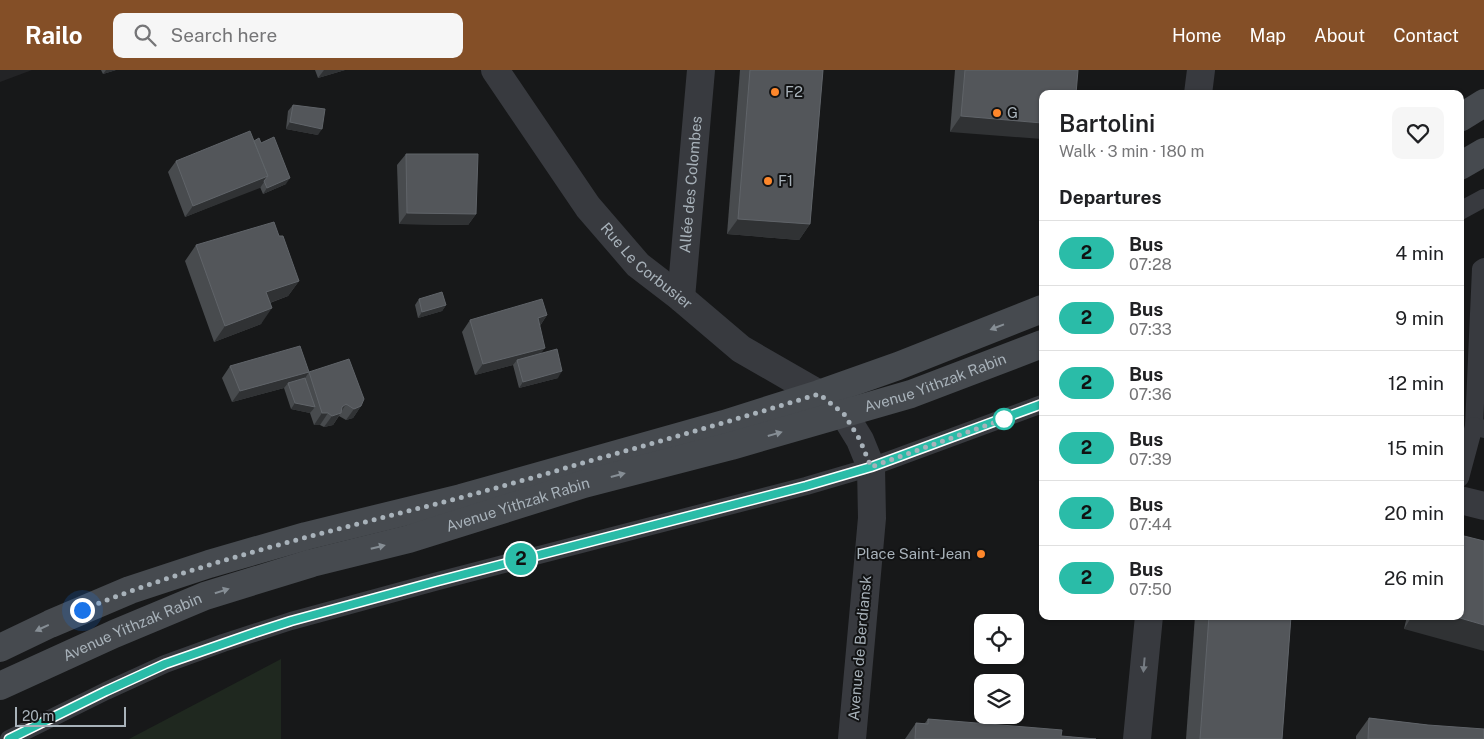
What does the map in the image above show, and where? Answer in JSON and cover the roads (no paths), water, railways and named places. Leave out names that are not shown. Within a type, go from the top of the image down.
[{"type":"main road","points":[[1464,116],[1484,103]]},
{"type":"main road","points":[[1464,164],[1484,152]]},
{"type":"main road","name":"Avenue Yithzak Rabin","points":[[0,648],[50,624],[130,590],[209,564],[306,536],[460,498],[724,424],[819,394],[898,366],[1039,310]]},
{"type":"main road","name":"Avenue Yithzak Rabin","points":[[0,686],[114,634],[204,596],[312,563],[409,539],[584,484],[731,446],[911,394],[1039,345]]},
{"type":"street","name":"Rue Le Corbusier","points":[[495,70],[588,207],[638,265],[681,298],[741,349],[819,394],[844,414]]},
{"type":"street","name":"Allée des Colombes","points":[[681,298],[700,70]]},
{"type":"street","points":[[1198,90],[1201,70]]},
{"type":"street","name":"Avenue de Berdiansk","points":[[844,414],[860,440],[871,467],[872,518],[852,739]]},
{"type":"street","points":[[1464,501],[1484,506]]},
{"type":"street","points":[[1138,739],[1149,620]]},
{"type":"lane","points":[[1464,209],[1484,198]]},
{"type":"lane","points":[[1464,467],[1479,427],[1481,269],[1484,267]]},
{"type":"lane","points":[[9,739],[165,664],[223,643],[291,621],[438,581],[806,486],[871,467],[1039,405]]},
{"type":"place","name":"F2","points":[[775,92]]},
{"type":"place","name":"G","points":[[997,113]]},
{"type":"place","name":"F1","points":[[768,181]]},
{"type":"place","name":"Place Saint-Jean","points":[[981,554]]}]
